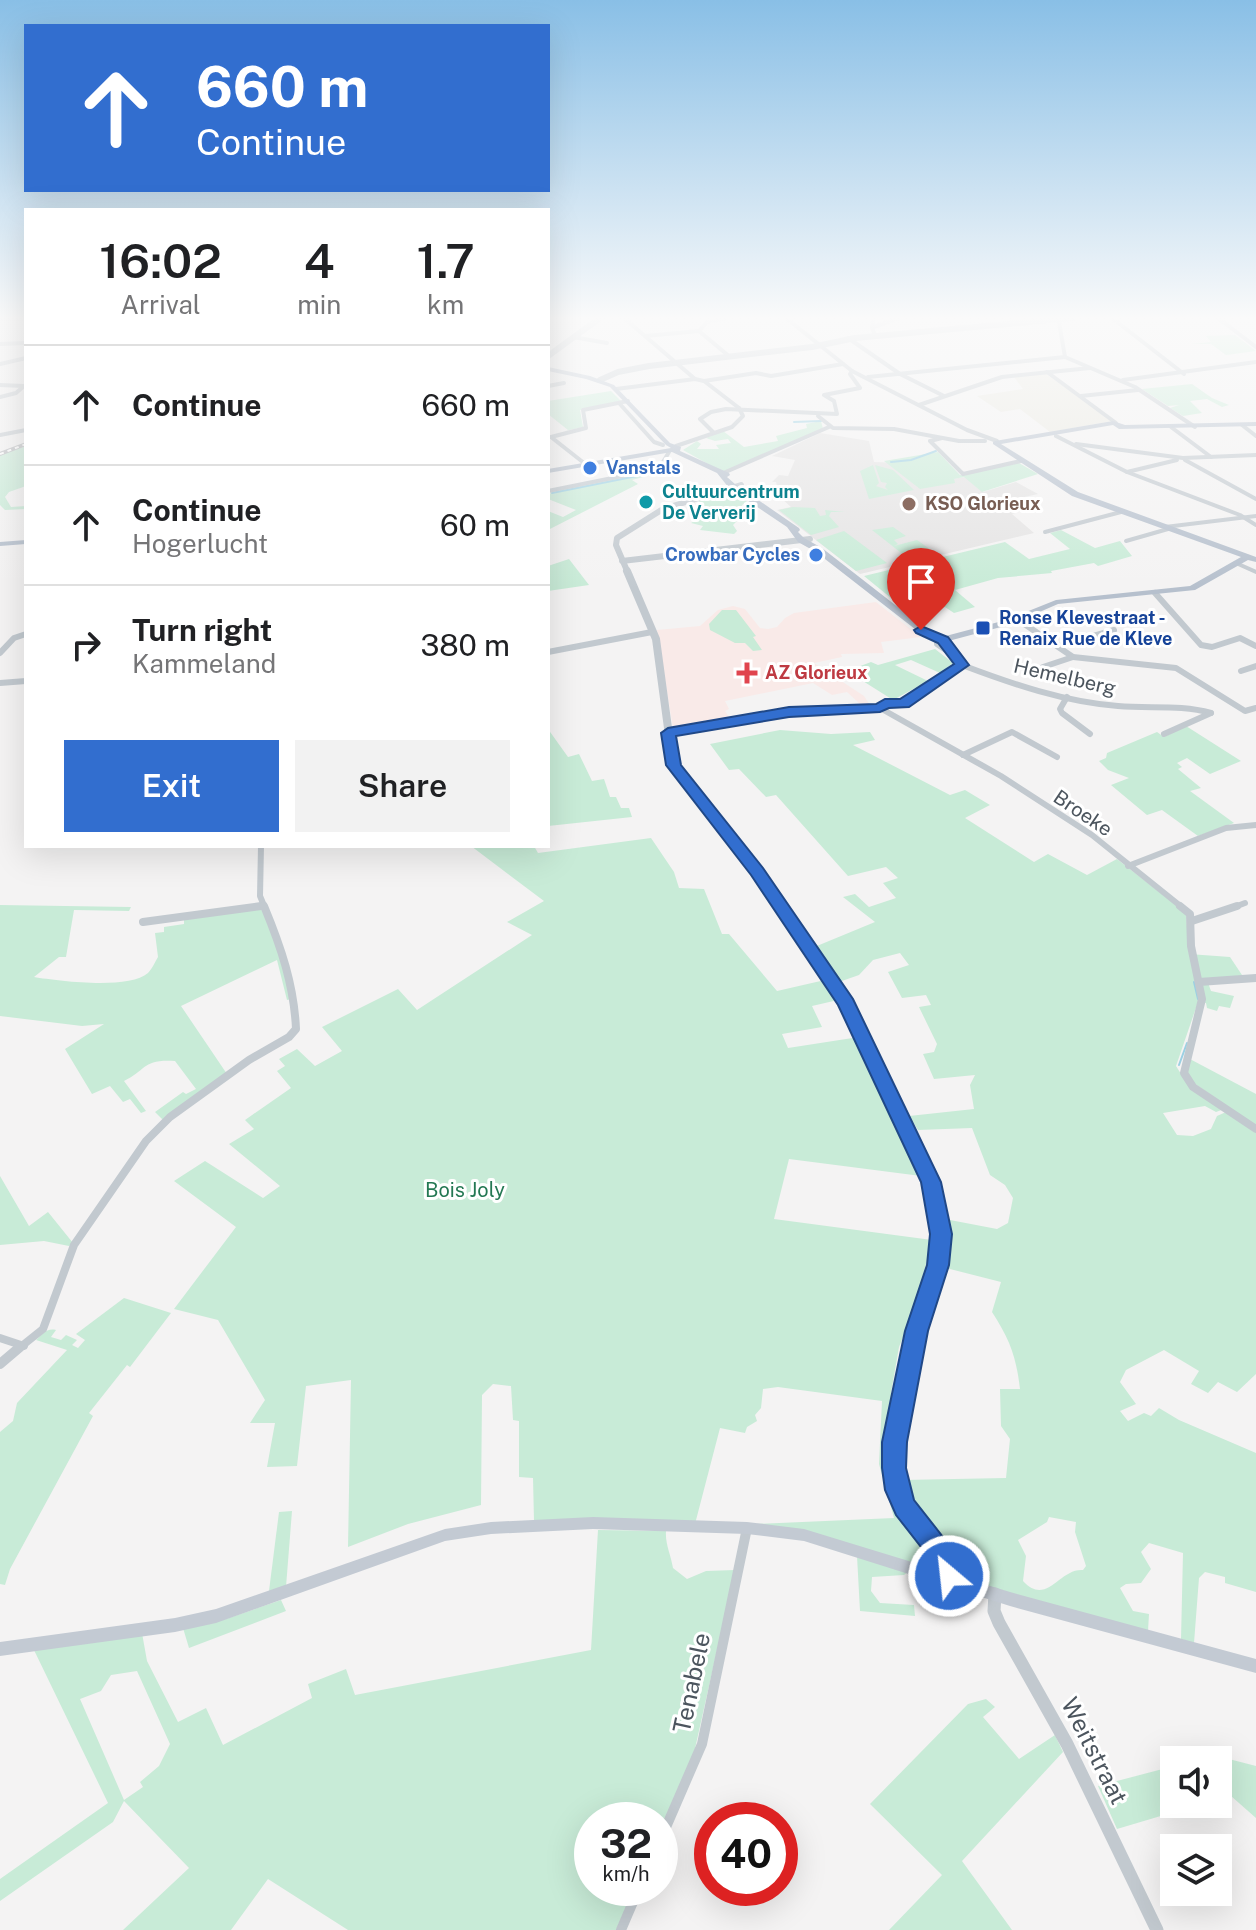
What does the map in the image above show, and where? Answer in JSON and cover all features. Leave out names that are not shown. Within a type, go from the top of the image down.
[{"type":"main road","points":[[634,408],[669,448],[720,474],[940,640],[1017,619],[1056,602],[1192,588],[1239,560]]},
{"type":"main road","points":[[1001,444],[1116,425],[1195,427],[1256,424]]},
{"type":"main road","points":[[1001,444],[1021,461],[1075,494],[1239,560]]},
{"type":"main road","points":[[550,471],[669,448]]},
{"type":"main road","points":[[0,544],[24,542]]},
{"type":"main road","points":[[0,1649],[201,1620],[445,1535],[468,1530],[570,1523],[747,1528],[804,1535],[995,1594],[1256,1666]]},
{"type":"street","points":[[550,436],[586,428],[583,410],[593,408]]},
{"type":"street","points":[[624,408],[654,442],[669,448],[741,421],[743,414],[739,408]]},
{"type":"street","points":[[714,433],[702,423],[702,416],[739,408]]},
{"type":"street","points":[[740,408],[818,416],[837,414],[836,408]]},
{"type":"street","points":[[925,408],[1001,444]]},
{"type":"street","points":[[1096,408],[1116,425]]},
{"type":"street","points":[[1167,408],[1195,427]]},
{"type":"street","points":[[818,416],[829,427]]},
{"type":"street","points":[[1242,425],[1256,436]]},
{"type":"street","points":[[720,474],[727,474],[829,427],[884,429],[1001,444]]},
{"type":"street","points":[[1171,427],[1211,457]]},
{"type":"street","points":[[0,435],[24,430]]},
{"type":"street","points":[[1054,434],[1127,472],[1247,518],[1256,525]]},
{"type":"street","points":[[550,436],[584,463]]},
{"type":"street","points":[[943,438],[930,441],[963,474],[1021,461]]},
{"type":"street","points":[[1069,443],[1183,458],[1256,455]]},
{"type":"street","points":[[550,491],[652,470],[660,467],[669,448]]},
{"type":"street","points":[[1127,472],[1183,458],[1256,499]]},
{"type":"street","points":[[736,486],[663,509],[616,540],[652,632],[664,687],[673,765],[757,871],[857,1022],[923,1161],[937,1206],[941,1234],[938,1265],[917,1331],[894,1442],[894,1468],[897,1490],[905,1507],[948,1560],[947,1580]]},
{"type":"street","points":[[1045,532],[1121,512]]},
{"type":"street","points":[[1126,541],[1165,528],[1256,516]]},
{"type":"street","points":[[622,561],[804,539]]},
{"type":"street","points":[[1239,560],[1256,572]]},
{"type":"street","points":[[1155,593],[1201,645],[1212,647],[1240,638],[1256,646]]},
{"type":"street","points":[[1017,619],[1073,657]]},
{"type":"street","points":[[1059,646],[1114,630]]},
{"type":"street","points":[[550,652],[652,632]]},
{"type":"street","points":[[0,653],[14,638],[24,635]]},
{"type":"street","points":[[895,709],[961,666],[950,652],[937,644],[940,640]]},
{"type":"street","points":[[1043,667],[1073,657],[1176,668],[1245,711],[1256,708]]},
{"type":"street","name":"Hemelberg","points":[[961,666],[1107,706],[1171,706],[1198,708],[1211,713],[1164,734]]},
{"type":"street","points":[[1241,671],[1256,666]]},
{"type":"street","points":[[0,683],[24,681]]},
{"type":"street","points":[[1067,697],[1060,709],[1062,713],[1090,734]]},
{"type":"street","name":"Broeke","points":[[668,733],[789,712],[866,707],[895,709],[934,741],[963,755],[1092,835],[1185,908],[1192,921]]},
{"type":"street","points":[[963,755],[1012,732],[1057,757]]},
{"type":"street","points":[[1128,866],[1226,828],[1256,825]]},
{"type":"street","points":[[0,1364],[47,1324],[54,1295],[74,1245],[146,1141],[170,1117],[249,1060],[289,1037],[296,1029],[295,1003],[284,955],[263,906],[258,884],[261,848]]},
{"type":"street","points":[[1245,903],[1192,921],[1191,946],[1199,982],[1201,1016],[1185,1060],[1184,1075],[1193,1087],[1256,1129]]},
{"type":"street","points":[[143,922],[263,906]]},
{"type":"street","points":[[1199,982],[1256,978]]},
{"type":"street","points":[[0,1338],[24,1346]]},
{"type":"street","name":"Tenabele","points":[[677,1802],[702,1744],[747,1528]]},
{"type":"street","name":"Weitstraat","points":[[995,1594],[994,1611],[999,1623],[1067,1744],[1157,1930]]},
{"type":"street","points":[[621,1930],[631,1906]]},
{"type":"shaded area","points":[[995,408],[1095,408],[1113,421],[1050,432],[1020,409],[1001,412]]},
{"type":"shaded area","name":"KSO Glorieux","points":[[820,433],[869,441],[874,462],[905,463],[952,479],[965,477],[983,492],[1016,482],[1038,494],[1020,498],[1036,507],[1012,514],[1034,533],[860,574],[777,510],[791,507],[781,498],[765,500],[780,496],[776,482],[772,482],[779,475],[788,476],[795,460],[772,456]]},
{"type":"shaded area","name":"AZ Glorieux","points":[[876,602],[921,637],[881,642],[884,653],[841,654],[842,657],[814,663],[864,696],[870,705],[861,705],[847,692],[832,695],[813,683],[725,701],[729,709],[725,711],[731,720],[673,728],[657,630],[700,626],[718,610],[733,606],[745,609],[760,628],[768,629],[777,627],[794,613]]},
{"type":"green space","points":[[550,408],[589,408],[580,410],[583,427],[565,431],[568,430],[550,416]]},
{"type":"green space","points":[[1170,408],[1197,408],[1202,413],[1183,416]]},
{"type":"green space","points":[[821,421],[823,429],[724,473],[683,450],[697,441],[701,444],[697,449],[719,449],[716,445],[731,443],[728,439],[715,441],[706,438],[723,431],[744,447],[778,441],[776,436]]},
{"type":"green space","points":[[24,447],[24,487],[9,492],[5,497],[11,507],[24,506],[24,509],[5,510],[0,505],[0,455]]},
{"type":"green space","points":[[938,452],[960,475],[1019,463],[1038,474],[982,492],[964,477],[954,479],[955,483],[920,489],[884,461]]},
{"type":"green space","points":[[665,462],[671,464],[658,473],[632,480],[638,484],[550,529],[550,512],[563,517],[576,510],[550,500],[551,492],[655,471]]},
{"type":"green space","points":[[873,465],[879,483],[876,486],[888,490],[885,487],[887,483],[881,482],[875,465],[893,470],[914,490],[869,499],[860,471]]},
{"type":"green space","points":[[731,488],[747,502],[742,505],[741,517],[733,525],[737,531],[734,534],[700,530],[703,526],[691,523],[711,511],[696,499]]},
{"type":"green space","points":[[815,508],[820,516],[826,515],[825,510],[845,512],[831,512],[829,516],[839,527],[811,535],[779,510]]},
{"type":"green space","points":[[893,527],[906,536],[894,540],[898,544],[894,546],[917,540],[934,552],[909,559],[872,530]]},
{"type":"green space","points":[[1061,530],[1095,548],[1120,541],[1132,556],[1098,566],[1094,563],[1052,573],[998,578],[955,590],[975,607],[954,613],[945,607],[913,616],[864,576],[1005,542],[1029,559],[1070,549],[1050,533]]},
{"type":"green space","points":[[844,531],[887,563],[856,571],[816,540]]},
{"type":"green space","points":[[569,559],[589,585],[550,591],[550,565]]},
{"type":"green space","points":[[722,610],[736,610],[756,636],[753,637],[762,650],[753,651],[745,643],[735,643],[710,630],[709,624]]},
{"type":"green space","points":[[935,649],[953,663],[940,673],[911,660],[895,665],[928,681],[893,700],[847,671],[871,662],[878,665]]},
{"type":"green space","points":[[1186,726],[1241,761],[1210,774],[1187,758],[1177,763],[1182,767],[1178,769],[1201,788],[1190,791],[1234,823],[1198,836],[1162,810],[1147,815],[1111,785],[1129,778],[1108,770],[1099,761],[1106,758],[1107,753],[1157,732],[1164,737]]},
{"type":"green space","points":[[780,730],[831,734],[870,732],[875,740],[853,745],[950,795],[965,790],[990,805],[965,818],[1034,862],[1048,854],[1087,875],[1117,859],[1186,913],[1189,954],[1230,957],[1244,978],[1207,980],[1211,991],[1234,996],[1230,1008],[1219,1006],[1217,1011],[1207,1008],[1206,1003],[1198,1002],[1176,1066],[1190,1088],[1224,1109],[1216,1112],[1205,1106],[1163,1113],[1177,1135],[1193,1136],[1211,1129],[1217,1116],[1226,1112],[1256,1133],[1256,1374],[1237,1392],[1218,1382],[1208,1393],[1191,1384],[1199,1371],[1164,1350],[1126,1370],[1120,1382],[1136,1404],[1120,1411],[1128,1421],[1144,1413],[1151,1416],[1159,1408],[1179,1420],[1256,1453],[1256,1592],[1225,1583],[1225,1577],[1205,1572],[1199,1578],[1194,1643],[1181,1639],[1183,1553],[1149,1543],[1141,1552],[1151,1569],[1141,1583],[1126,1584],[1120,1588],[1133,1611],[1149,1614],[1148,1631],[970,1582],[947,1547],[917,1514],[902,1480],[1006,1478],[1010,1439],[1001,1426],[1000,1389],[1020,1389],[1011,1349],[992,1312],[1001,1282],[946,1268],[950,1220],[997,1229],[1008,1223],[1013,1198],[1005,1185],[990,1175],[972,1128],[918,1130],[909,1116],[974,1109],[970,1085],[975,1075],[934,1079],[923,1054],[934,1052],[937,1044],[919,1007],[931,1005],[926,995],[902,998],[888,972],[909,965],[900,953],[873,960],[859,975],[839,982],[812,948],[875,922],[843,897],[855,894],[869,907],[896,898],[883,883],[898,878],[886,867],[848,876],[776,795],[766,797],[739,769],[729,770],[710,744]],"holes":[[[1049,1517],[1076,1522],[1075,1532],[1086,1566],[1046,1588],[1031,1588],[1023,1581],[1026,1556],[1018,1540],[1047,1522]]]},
{"type":"green space","points":[[550,732],[568,757],[579,754],[592,781],[604,779],[610,797],[616,797],[621,808],[629,808],[632,817],[550,826]]},
{"type":"green space","name":"Bois Joly","points":[[651,838],[674,872],[679,888],[704,889],[722,934],[729,934],[777,991],[825,980],[838,1000],[812,1006],[822,1027],[782,1034],[788,1048],[859,1037],[921,1176],[789,1159],[774,1219],[932,1240],[933,1257],[928,1257],[911,1318],[899,1347],[891,1393],[896,1395],[898,1509],[914,1534],[939,1559],[940,1565],[934,1570],[755,1524],[894,1518],[879,1464],[882,1401],[778,1387],[763,1389],[761,1408],[755,1415],[757,1421],[747,1427],[745,1433],[720,1428],[695,1524],[534,1521],[533,1478],[519,1477],[519,1421],[513,1420],[511,1386],[493,1384],[482,1395],[481,1505],[408,1524],[348,1547],[351,1380],[306,1386],[297,1466],[267,1467],[275,1423],[250,1423],[265,1400],[218,1320],[174,1309],[236,1227],[174,1181],[205,1161],[263,1198],[280,1186],[229,1144],[254,1129],[245,1120],[291,1088],[277,1071],[285,1066],[279,1059],[297,1049],[315,1066],[342,1051],[322,1027],[398,989],[417,1010],[532,935],[507,922],[544,901],[474,848],[535,848],[538,853]]},
{"type":"green space","points":[[0,905],[131,907],[129,911],[74,910],[66,957],[59,957],[34,977],[93,983],[126,981],[148,973],[158,957],[155,933],[164,932],[164,927],[184,924],[184,919],[261,909],[276,936],[291,999],[287,1000],[277,960],[181,1006],[227,1074],[163,1120],[155,1112],[183,1092],[186,1094],[196,1089],[175,1061],[150,1064],[124,1081],[146,1111],[141,1113],[130,1099],[123,1102],[110,1086],[92,1094],[65,1049],[104,1024],[82,1026],[0,1016]]},
{"type":"green space","points":[[1188,1058],[1256,1094],[1256,1127],[1194,1083],[1188,1075]]},
{"type":"green space","points":[[0,1176],[29,1226],[48,1212],[73,1243],[69,1246],[44,1241],[0,1245]]},
{"type":"green space","points":[[124,1298],[171,1313],[130,1367],[127,1365],[89,1413],[93,1416],[10,1569],[5,1585],[0,1584],[0,1432],[13,1421],[17,1403],[67,1350],[36,1340],[47,1331],[56,1330],[51,1337],[61,1340],[66,1335],[77,1340],[72,1345],[78,1348],[85,1340],[76,1334]]},
{"type":"green space","points":[[292,1511],[286,1587],[269,1591],[279,1512]]},
{"type":"green space","points":[[598,1530],[666,1531],[673,1568],[687,1579],[706,1571],[735,1570],[692,1762],[674,1802],[574,1802],[574,1906],[627,1906],[616,1930],[348,1930],[268,1879],[231,1930],[123,1930],[189,1868],[124,1801],[113,1822],[0,1901],[0,1879],[108,1803],[33,1648],[142,1633],[147,1661],[178,1722],[206,1708],[223,1745],[312,1698],[308,1684],[346,1669],[355,1695],[591,1650]],"holes":[[[137,1671],[170,1744],[159,1766],[140,1782],[143,1787],[124,1800],[80,1699],[101,1691],[111,1675]]]},
{"type":"green space","points":[[857,1556],[909,1571],[904,1575],[872,1577],[871,1591],[880,1603],[914,1605],[915,1616],[860,1611]]},
{"type":"green space","points":[[281,1600],[286,1611],[189,1648],[183,1628],[226,1619]]},
{"type":"green space","points":[[986,1699],[995,1707],[983,1717],[1019,1759],[1055,1735],[1063,1752],[962,1861],[1012,1930],[889,1930],[942,1875],[870,1804],[968,1704]]},
{"type":"green space","points":[[1232,1760],[1256,1766],[1256,1818],[1232,1797]]},
{"type":"green space","points":[[1160,1770],[1160,1816],[1117,1829],[1098,1786]]},
{"type":"waterway","points":[[794,422],[821,421]]},
{"type":"waterway","points":[[891,462],[911,460],[936,451]]},
{"type":"waterway","points":[[552,493],[652,473],[668,462]]},
{"type":"waterway","points":[[1194,982],[1198,999]]},
{"type":"waterway","points":[[1179,1065],[1187,1043]]},
{"type":"railway","points":[[0,454],[24,445]]},
{"type":"place","name":"Vanstals","points":[[590,468]]},
{"type":"place","name":"Cultuurcentrum De Ververij","points":[[646,502]]},
{"type":"place","name":"KSO Glorieux","points":[[909,504]]},
{"type":"place","name":"Crowbar Cycles","points":[[816,555]]},
{"type":"place","name":"Ronse Klevestraat - Renaix Rue de Kleve","points":[[983,628]]},
{"type":"place","name":"AZ Glorieux","points":[[747,673]]},
{"type":"route","points":[[921,630],[935,639],[943,640],[962,665],[897,706],[891,703],[880,708],[789,712],[668,733],[673,765],[757,871],[847,1004],[931,1182],[941,1234],[938,1265],[917,1331],[894,1442],[894,1468],[897,1490],[905,1507],[914,1522],[948,1560],[949,1576]]}]
